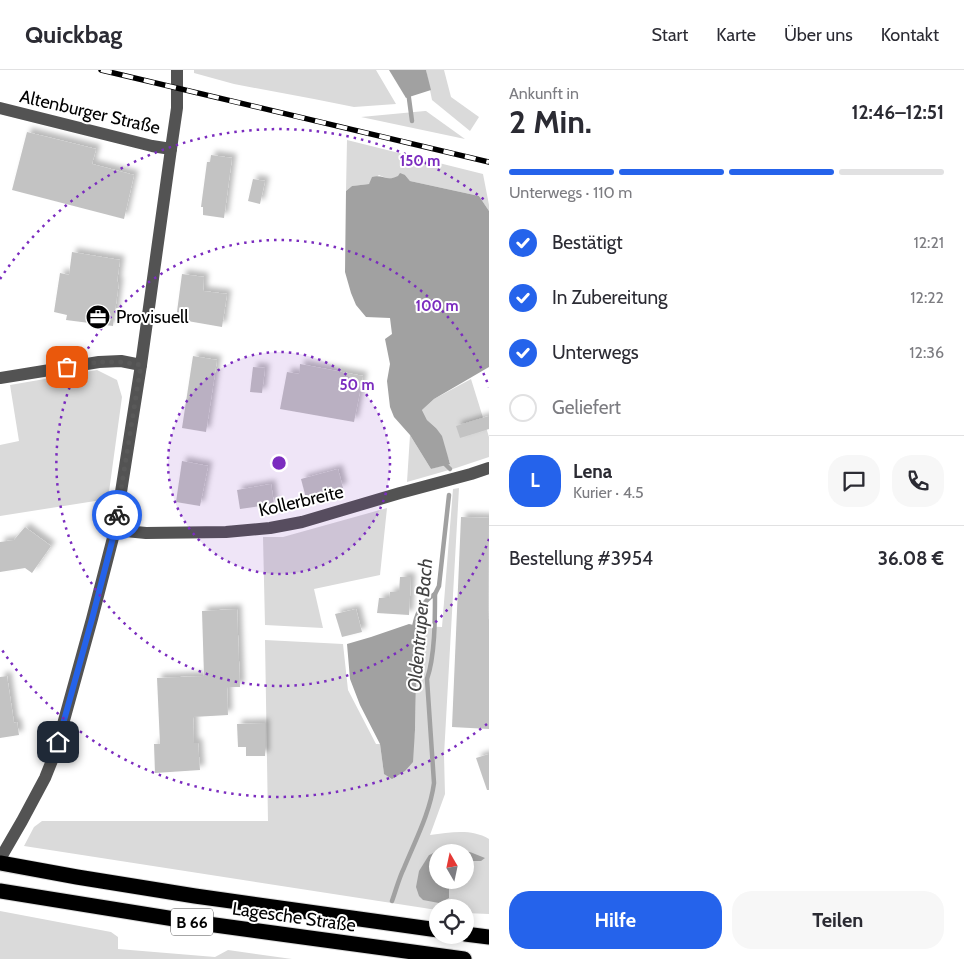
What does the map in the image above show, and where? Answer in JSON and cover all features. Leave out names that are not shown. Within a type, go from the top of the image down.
[{"type":"highway","name":"Lagesche Straße","points":[[0,863],[195,896],[429,929]]},
{"type":"highway","name":"Lagesche Straße","points":[[0,891],[193,922],[464,959]]},
{"type":"highway","points":[[357,918],[429,923]]},
{"type":"highway","points":[[474,926],[489,927]]},
{"type":"highway","points":[[474,935],[489,937]]},
{"type":"highway","points":[[386,948],[418,959]]},
{"type":"street","points":[[0,859],[45,778],[55,753],[115,530],[141,365],[177,108],[177,70]]},
{"type":"street","name":"Altenburger Straße","points":[[0,108],[152,146],[171,149]]},
{"type":"street","points":[[0,378],[98,362],[121,362],[141,365]]},
{"type":"street","name":"Kollerbreite","points":[[115,530],[146,533],[226,532],[270,528],[302,522],[489,468]]},
{"type":"shaded area","points":[[194,70],[376,70],[396,104],[354,107],[234,84],[194,73]]},
{"type":"shaded area","points":[[389,70],[426,70],[431,90],[406,98]]},
{"type":"shaded area","points":[[426,70],[444,70],[451,97],[479,117],[470,131],[432,100]]},
{"type":"shaded area","points":[[425,111],[465,139],[361,117]]},
{"type":"shaded area","points":[[347,140],[483,174],[489,211],[479,196],[410,181],[405,175],[389,178],[379,175],[369,184],[352,186],[346,191]]},
{"type":"shaded area","points":[[400,173],[405,175],[410,181],[479,196],[489,211],[489,367],[434,399],[422,410],[427,420],[442,436],[450,464],[431,469],[410,435],[394,417],[390,407],[387,381],[390,364],[385,339],[392,334],[390,318],[366,317],[356,305],[345,272],[346,191],[352,186],[369,184],[372,177],[394,178]]},
{"type":"shaded area","points":[[97,370],[117,380],[122,397],[108,499],[0,516],[0,445],[19,441],[10,385]]},
{"type":"shaded area","points":[[471,379],[489,437],[489,457],[407,482],[410,435],[431,469],[450,463],[436,428],[427,420],[422,410],[434,399]]},
{"type":"shaded area","points":[[459,488],[444,755],[445,794],[430,835],[467,832],[489,839],[489,914],[474,913],[474,899],[429,899],[429,909],[24,846],[34,827],[42,821],[268,821],[265,640],[343,644],[348,690],[376,744],[380,744],[384,774],[413,745],[418,626],[442,627],[453,489]]},
{"type":"shaded area","points":[[387,508],[380,575],[314,589],[323,628],[265,625],[263,537],[283,537]]},
{"type":"shaded area","points":[[409,624],[418,626],[419,637],[413,762],[405,771],[392,779],[384,774],[380,744],[360,705],[350,679],[347,644]]},
{"type":"shaded area","points":[[474,854],[485,858],[481,861],[474,861]]},
{"type":"shaded area","points":[[429,855],[429,889],[449,889],[449,898],[429,899],[429,901],[423,900],[419,896],[416,887],[419,871]]},
{"type":"shaded area","points":[[0,911],[111,932],[118,937],[118,949],[215,957],[228,950],[292,959],[0,959]]},
{"type":"building","points":[[27,132],[96,149],[92,164],[134,175],[124,219],[12,190]]},
{"type":"building","points":[[211,155],[232,158],[224,218],[203,215],[203,207],[201,207],[207,162],[210,162]]},
{"type":"building","points":[[253,179],[265,181],[260,204],[248,201]]},
{"type":"building","points":[[72,252],[120,260],[113,326],[66,320],[67,315],[54,312],[60,273],[69,275]]},
{"type":"building","points":[[182,274],[204,277],[203,291],[227,294],[222,327],[176,319]]},
{"type":"building","points":[[193,356],[217,360],[206,432],[182,428]]},
{"type":"building","points":[[300,364],[363,376],[354,422],[280,409],[287,372],[299,374]]},
{"type":"building","points":[[253,367],[265,368],[262,393],[250,392]]},
{"type":"building","points":[[489,416],[489,429],[460,438],[456,426]]},
{"type":"building","points":[[182,461],[208,466],[200,506],[176,502]]},
{"type":"building","points":[[338,469],[343,488],[306,498],[301,479]]},
{"type":"building","points":[[271,484],[274,504],[240,509],[237,490]]},
{"type":"building","points":[[461,517],[489,518],[489,729],[452,727]]},
{"type":"building","points":[[25,527],[51,546],[32,573],[25,568],[0,572],[0,542],[14,540]]},
{"type":"building","points":[[400,577],[411,577],[409,615],[377,613],[379,598],[389,598],[390,592],[399,592]]},
{"type":"building","points":[[237,609],[240,687],[227,687],[228,715],[193,717],[194,743],[198,743],[200,770],[155,773],[154,744],[160,744],[157,678],[204,676],[202,611]]},
{"type":"building","points":[[356,609],[362,632],[342,637],[335,614]]},
{"type":"building","points":[[7,676],[14,723],[17,722],[19,735],[0,738],[0,677]]},
{"type":"building","points":[[265,723],[265,756],[246,756],[246,747],[238,747],[237,724]]},
{"type":"building","points":[[489,754],[489,790],[487,790],[476,758]]},
{"type":"waterway","name":"Oldentruper Bach","points":[[408,91],[412,121]]},
{"type":"waterway","name":"Oldentruper Bach","points":[[442,461],[450,469]]},
{"type":"waterway","name":"Oldentruper Bach","points":[[392,901],[426,816],[434,783],[427,679],[433,649],[435,594],[439,586],[449,495]]},
{"type":"waterway","points":[[414,630],[420,609],[435,594]]},
{"type":"railway","points":[[101,70],[489,162]]},
{"type":"way so far","points":[[67,367],[98,362],[121,362],[141,365],[117,515]]},
{"type":"place","name":"Provisuell","points":[[98,317]]},
{"type":"route","points":[[58,742],[92,619],[115,530],[117,515]]}]
